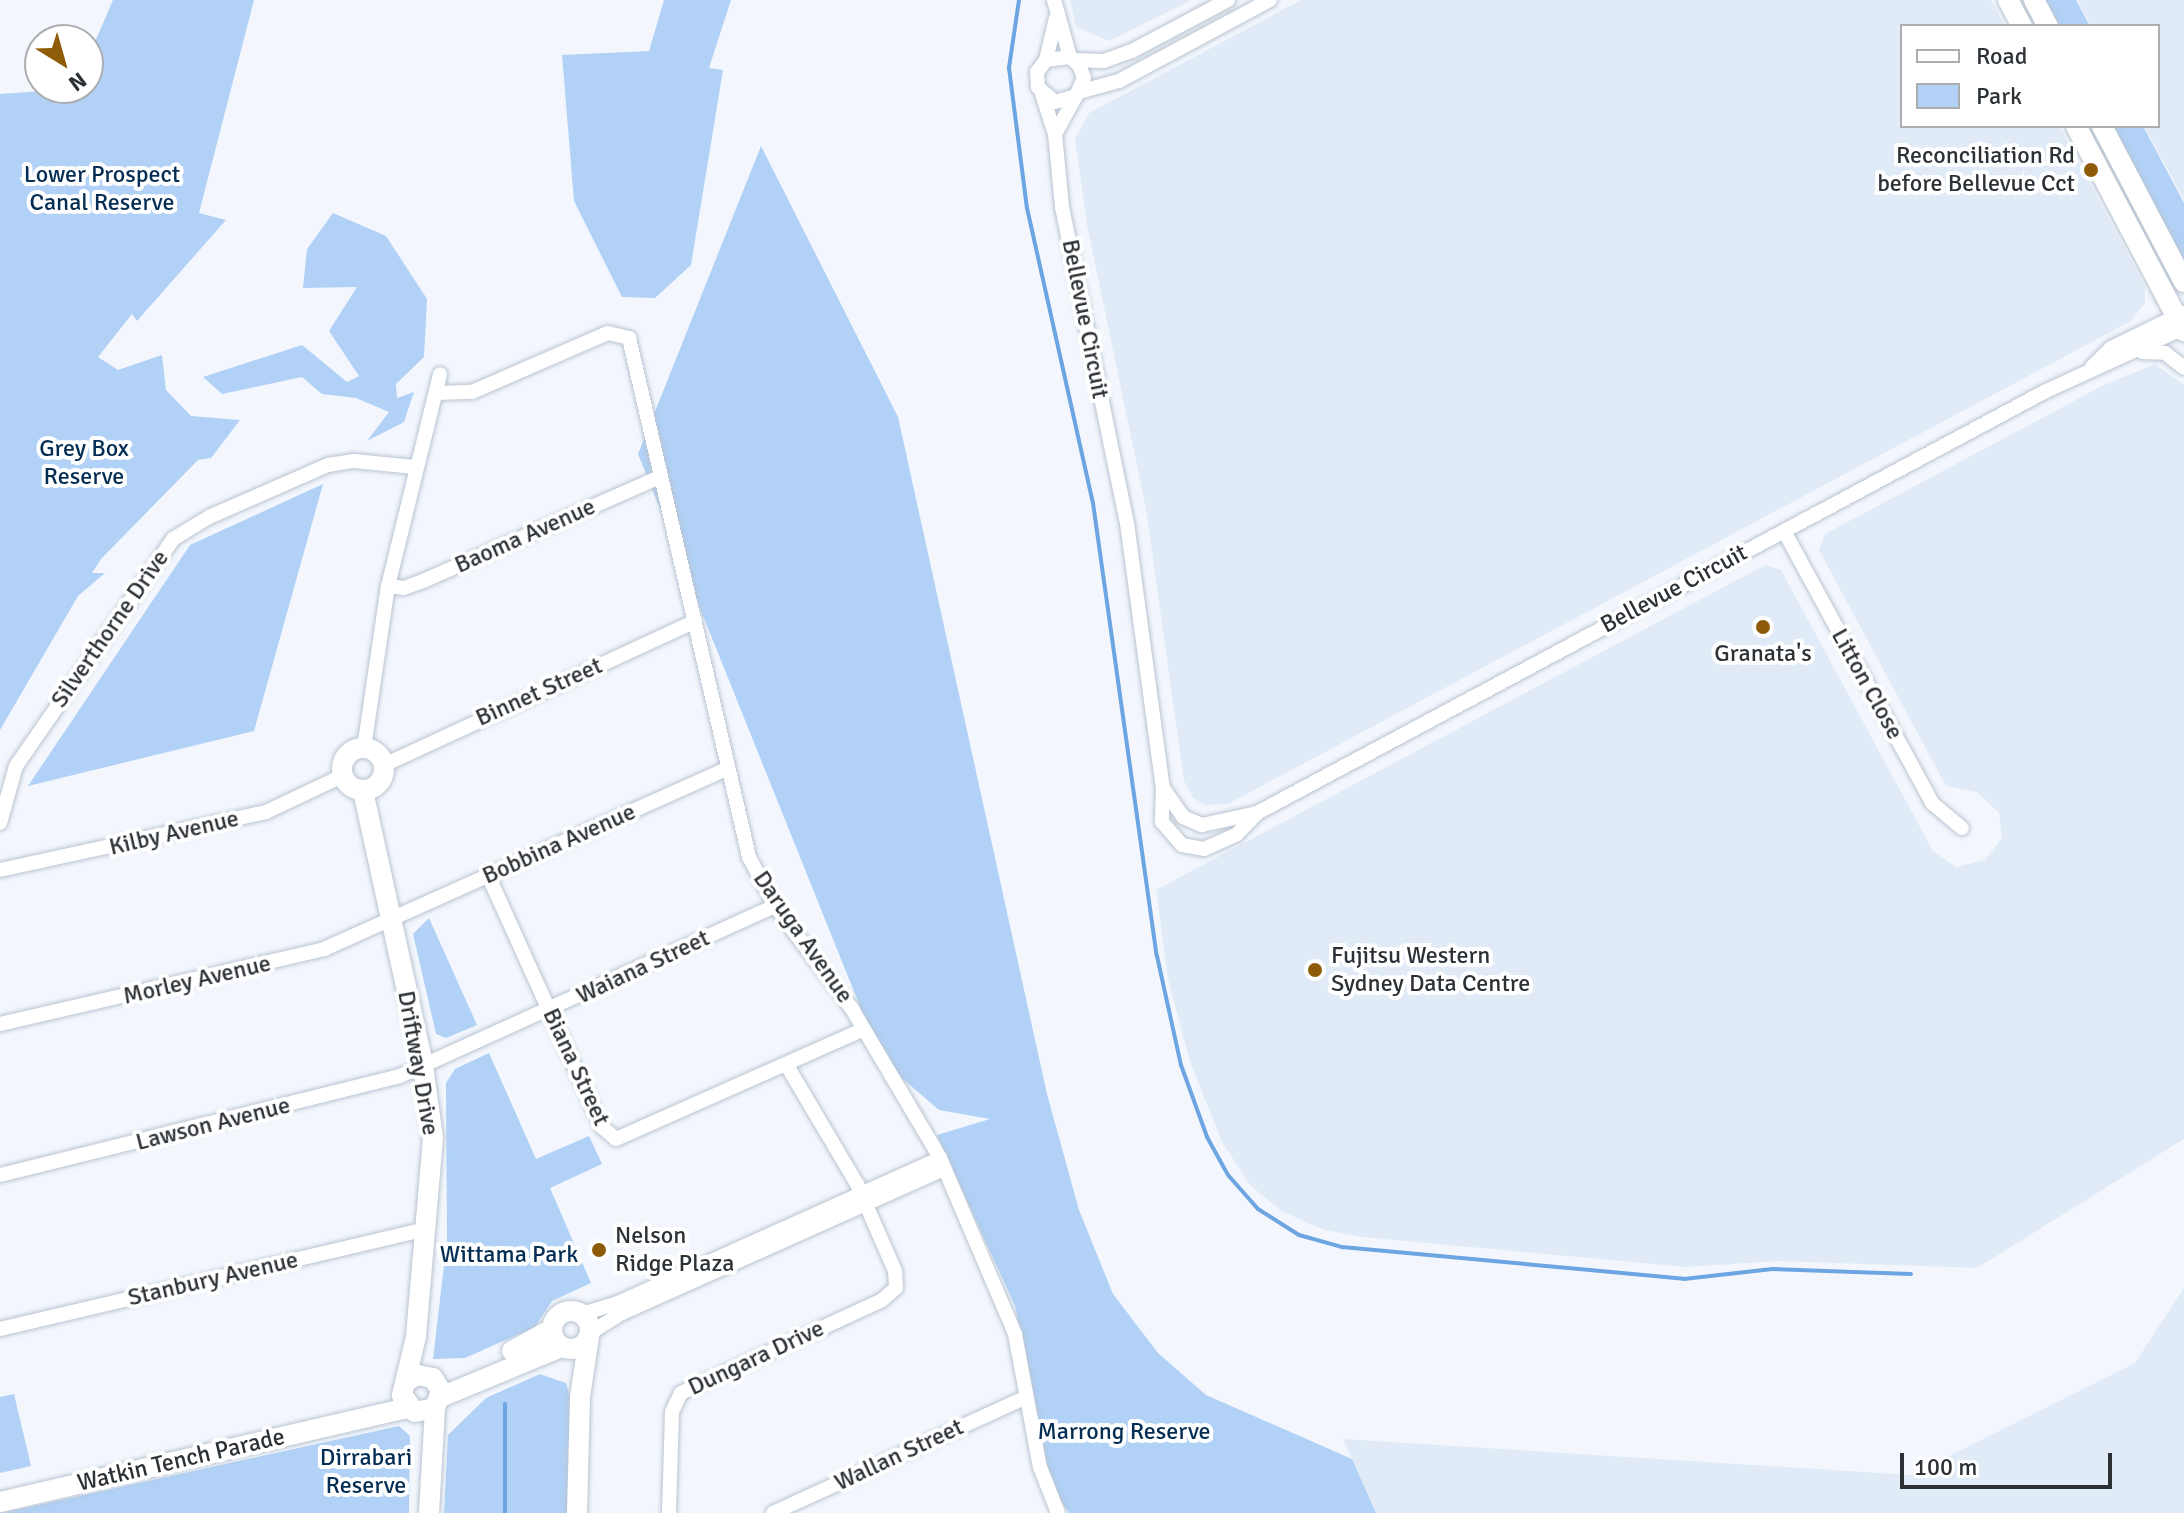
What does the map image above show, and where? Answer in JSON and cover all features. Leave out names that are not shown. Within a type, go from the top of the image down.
[{"type":"street","points":[[1054,0],[1056,18],[1072,58],[1084,78],[1055,134]]},
{"type":"street","points":[[1046,60],[1072,58],[1104,61],[1132,51],[1228,0]]},
{"type":"street","points":[[1056,18],[1046,60],[1037,72],[1042,94],[1055,102],[1119,81],[1270,0]]},
{"type":"street","points":[[2008,0],[2021,24]]},
{"type":"street","points":[[2034,0],[2047,24]]},
{"type":"street","name":"Bellevue Circuit","points":[[1042,94],[1055,134],[1062,207],[1127,523],[1163,788],[1162,822],[1167,832],[1193,848],[1222,844],[1257,813],[2092,367],[2133,354],[2182,323]]},
{"type":"street","points":[[2077,128],[2182,323]]},
{"type":"street","points":[[2103,128],[2184,282]]},
{"type":"street","name":"Bellevue Circuit","points":[[2092,367],[2111,348],[2182,323]]},
{"type":"street","name":"Daruga Avenue","points":[[436,393],[472,392],[608,333],[623,333],[633,349],[749,857],[775,906],[864,1029],[942,1164],[1008,1314],[1040,1467],[1058,1513]]},
{"type":"street","points":[[2133,354],[2154,350],[2184,368]]},
{"type":"street","points":[[364,748],[388,586],[440,374]]},
{"type":"street","name":"Silverthorne Drive","points":[[0,823],[16,766],[173,539],[209,517],[328,465],[354,461],[415,467]]},
{"type":"street","name":"Baoma Avenue","points":[[388,586],[404,588],[423,581],[660,477]]},
{"type":"street","name":"Litton Close","points":[[1784,531],[1932,803],[1962,828]]},
{"type":"street","name":"Binnet Street","points":[[384,765],[695,621]]},
{"type":"street","points":[[364,748],[373,750],[384,765],[378,785],[363,791],[342,776],[346,756],[364,748]]},
{"type":"street","name":"Bobbina Avenue","points":[[390,919],[728,768]]},
{"type":"street","name":"Kilby Avenue","points":[[0,870],[266,812],[342,776]]},
{"type":"street","name":"Bellevue Circuit","points":[[1163,788],[1183,817],[1202,825],[1257,813]]},
{"type":"street","name":"Driftway Drive","points":[[363,791],[423,1065],[433,1138],[416,1337],[430,1477],[429,1513]]},
{"type":"street","name":"Biana Street","points":[[488,875],[602,1127],[616,1139],[864,1029]]},
{"type":"street","name":"Waiana Street","points":[[423,1065],[775,906]]},
{"type":"street","name":"Morley Avenue","points":[[0,1024],[305,955],[390,919]]},
{"type":"street","points":[[786,1064],[864,1199]]},
{"type":"street","name":"Lawson Avenue","points":[[0,1175],[370,1086],[423,1065]]},
{"type":"street","points":[[558,1341],[577,1349],[587,1328],[942,1164]]},
{"type":"street","name":"Dungara Drive","points":[[669,1513],[672,1412],[681,1393],[882,1300],[896,1288],[895,1271],[864,1199]]},
{"type":"street","name":"Stanbury Avenue","points":[[0,1329],[426,1229]]},
{"type":"street","points":[[580,1397],[558,1341],[565,1312],[587,1328]]},
{"type":"street","points":[[577,1513],[580,1397],[587,1328]]},
{"type":"street","name":"Watkin Tench Parade","points":[[0,1502],[421,1393],[558,1341]]},
{"type":"street","name":"Watkin Tench Parade","points":[[0,1490],[421,1393]]},
{"type":"street","name":"Wallan Street","points":[[773,1513],[1026,1397]]},
{"type":"shaded area","points":[[1070,0],[1192,0],[1109,41],[1076,27]]},
{"type":"shaded area","points":[[1301,0],[1991,0],[2004,24],[1900,24],[1900,128],[2060,128],[2145,287],[2145,303],[2131,321],[1228,804],[1205,805],[1193,798],[1184,781],[1146,509],[1087,225],[1075,139],[1089,113]]},
{"type":"shaded area","points":[[2077,0],[2184,0],[2184,200],[2145,128],[2160,128],[2160,24],[2090,24]]},
{"type":"shaded area","points":[[2155,364],[2184,385],[2184,1139],[1977,1268],[1779,1261],[1686,1267],[1362,1237],[1324,1230],[1281,1211],[1250,1185],[1222,1142],[1190,1062],[1168,979],[1156,890],[1765,565],[1781,570],[1933,851],[1956,867],[1985,860],[2002,838],[1999,813],[1977,792],[1946,786],[1819,550],[1825,534],[2102,386]]},
{"type":"shaded area","points":[[2184,1288],[2184,1513],[1376,1513],[1343,1439],[1911,1475],[2135,1363]]},
{"type":"green space","name":"Lower Prospect Canal Reserve","points":[[113,0],[254,0],[199,213],[226,220],[137,321],[132,314],[98,357],[118,370],[162,355],[166,390],[191,416],[240,420],[211,458],[198,460],[101,559],[92,573],[105,573],[78,596],[0,730],[0,94],[24,92],[24,104],[104,104],[103,24]]},
{"type":"green space","points":[[664,0],[731,0],[709,68],[723,70],[691,265],[655,298],[622,297],[574,201],[562,55],[649,51]]},
{"type":"green space","points":[[2045,0],[2076,0],[2089,24],[2057,24]]},
{"type":"green space","points":[[2113,128],[2144,128],[2184,203],[2184,262]]},
{"type":"green space","name":"Marrong Reserve","points":[[761,146],[898,417],[1047,1094],[1079,1210],[1113,1294],[1158,1353],[1206,1395],[1352,1459],[1376,1513],[1069,1513],[1060,1499],[1048,1470],[1015,1306],[937,1135],[990,1119],[939,1110],[882,1061],[638,454]]},
{"type":"green space","points":[[333,213],[386,236],[427,299],[424,357],[396,384],[397,398],[414,392],[404,422],[367,441],[389,412],[356,398],[322,394],[302,377],[222,394],[203,377],[302,345],[347,382],[359,376],[329,331],[357,287],[303,288],[307,249]]},
{"type":"green space","points":[[323,484],[254,731],[28,786],[190,545]]},
{"type":"green space","points":[[429,918],[477,1025],[446,1038],[436,1034],[413,934]]},
{"type":"green space","name":"Wittama Park","points":[[489,1053],[536,1159],[589,1136],[602,1164],[550,1188],[591,1283],[552,1301],[535,1327],[465,1358],[433,1359],[447,1240],[446,1083],[455,1069]]},
{"type":"green space","points":[[540,1374],[566,1383],[575,1414],[571,1513],[444,1513],[448,1435],[486,1398]]},
{"type":"green space","points":[[14,1394],[31,1466],[0,1473],[0,1397]]},
{"type":"green space","name":"Dirrabari Reserve","points":[[399,1426],[410,1436],[409,1513],[2,1513]]},
{"type":"waterway","points":[[1019,0],[1009,68],[1027,208],[1093,503],[1157,956],[1181,1065],[1207,1137],[1228,1175],[1258,1209],[1299,1235],[1342,1247],[1684,1279],[1772,1269],[1911,1274]]},
{"type":"waterway","points":[[505,1404],[505,1513]]},
{"type":"place","name":"Reconciliation Rd before Bellevue Cct","points":[[2091,170]]},
{"type":"place","name":"Granata's","points":[[1763,627]]},
{"type":"place","name":"Fujitsu Western Sydney Data Centre","points":[[1315,970]]},
{"type":"place","name":"Nelson Ridge Plaza","points":[[599,1250]]},
{"type":"park label","name":"Grey Box Reserve","points":[[84,463]]}]
